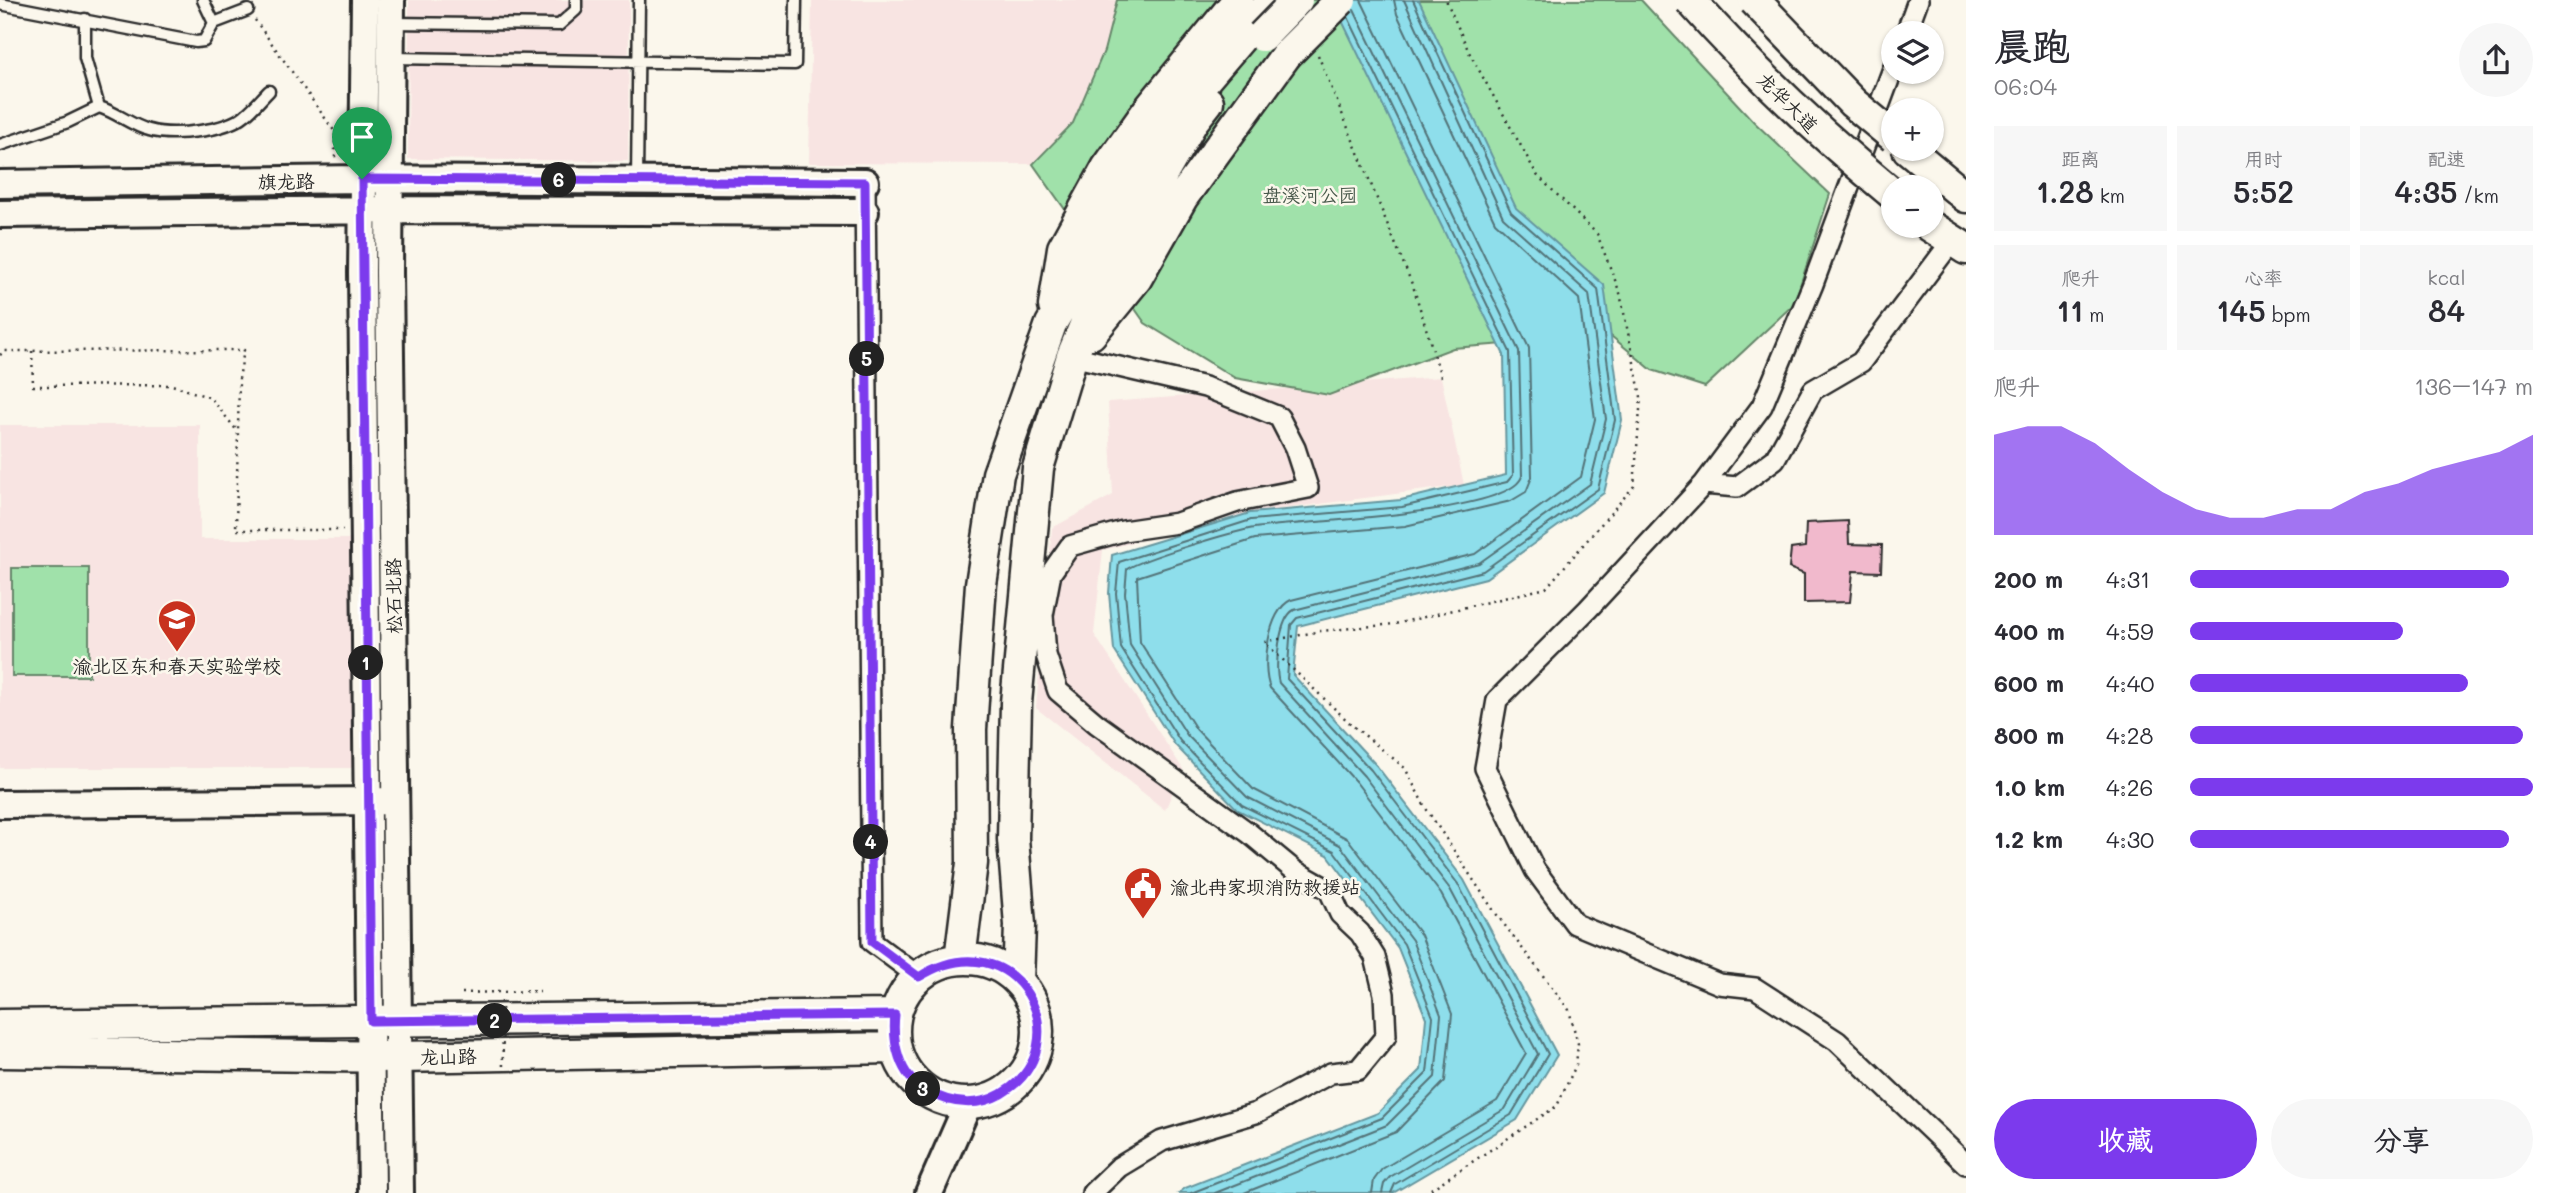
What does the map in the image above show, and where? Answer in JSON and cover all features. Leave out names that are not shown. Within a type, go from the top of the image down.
[{"type":"main road","name":"松石北路","points":[[365,0],[362,211],[368,801],[385,1022]]},
{"type":"main road","points":[[960,959],[972,863],[971,729],[981,584],[998,474],[1051,324],[1088,261],[1121,190],[1243,19],[1273,0]]},
{"type":"main road","points":[[1018,981],[1020,925],[1013,839],[1016,703],[1038,468],[1072,356],[1111,263],[1193,121],[1243,19],[1297,0]]},
{"type":"main road","points":[[1072,356],[1136,279],[1182,198],[1286,55],[1341,0]]},
{"type":"main road","name":"龙华大道","points":[[1690,0],[1727,41],[1823,136],[1881,184]]},
{"type":"main road","points":[[1754,0],[1853,103],[1881,126]]},
{"type":"main road","name":"松石北路","points":[[372,1193],[385,1057],[396,801],[390,210],[391,11]]},
{"type":"main road","points":[[1922,161],[1965,197]]},
{"type":"main road","name":"旗龙路","points":[[0,184],[362,179],[865,182]]},
{"type":"main road","points":[[0,214],[390,210],[865,212]]},
{"type":"main road","points":[[0,804],[396,801]]},
{"type":"main road","points":[[960,959],[982,961],[1002,968],[1018,981],[1032,1000],[1038,1023],[1037,1047],[1028,1069],[1012,1087],[992,1099],[968,1104],[943,1100],[921,1088],[905,1070],[896,1048],[895,1015],[904,994],[919,977],[938,965],[960,959]]},
{"type":"main road","name":"龙山路","points":[[0,1025],[895,1015]]},
{"type":"main road","name":"龙山路","points":[[0,1052],[385,1057],[896,1048]]},
{"type":"main road","name":"松石北路","points":[[385,1057],[400,1193]]},
{"type":"main road","points":[[929,1193],[968,1104]]},
{"type":"street","points":[[1910,21],[1918,0]]},
{"type":"street","points":[[1887,84],[1814,284],[1762,407],[1704,484],[1588,609],[1497,700],[1485,768],[1535,870],[1575,924],[1719,984],[1755,988],[1837,1041],[1966,1164]]},
{"type":"street","points":[[865,182],[872,942],[919,977]]},
{"type":"street","points":[[1704,484],[1737,487],[1775,459],[1814,390],[1861,362],[1946,237]]},
{"type":"street","points":[[1072,356],[1205,387],[1279,417],[1295,448],[1308,488],[1237,502],[1177,523],[1123,531],[1070,545],[1051,573],[1044,615],[1046,655],[1058,691],[1249,833],[1295,871],[1329,890],[1340,915],[1360,933],[1375,957],[1384,994],[1386,1036],[1358,1070],[1331,1073],[1256,1112],[1162,1141],[1119,1167],[1092,1193]]},
{"type":"lane","points":[[203,0],[214,23]]},
{"type":"lane","points":[[391,11],[559,25],[576,10],[576,0]]},
{"type":"lane","points":[[637,181],[639,0]]},
{"type":"lane","points":[[390,58],[795,64],[796,0]]},
{"type":"lane","points":[[0,4],[196,42],[204,41],[214,23],[248,10]]},
{"type":"lane","points":[[85,19],[85,58],[99,107]]},
{"type":"lane","points":[[0,145],[68,122],[99,107],[116,112],[148,130],[184,133],[224,126],[244,116],[269,91]]},
{"type":"path","points":[[1425,1193],[1557,1106],[1576,1065],[1578,1044],[1569,1010],[1494,911],[1425,807],[1405,768],[1352,724],[1264,642],[1321,631],[1395,624],[1546,588],[1634,486],[1641,397],[1620,293],[1597,234],[1537,176],[1469,52],[1446,0]]},
{"type":"path","points":[[248,10],[335,131],[335,180]]},
{"type":"path","points":[[1315,47],[1414,289],[1441,377]]},
{"type":"path","points":[[0,355],[5,351],[244,350],[239,379],[236,530],[365,530]]},
{"type":"path","points":[[32,351],[33,386],[172,385],[211,398],[238,432]]},
{"type":"path","points":[[462,993],[540,991]]},
{"type":"path","points":[[502,1001],[503,1069]]},
{"type":"shaded area","points":[[409,0],[629,0],[628,161],[408,159]]},
{"type":"shaded area","points":[[812,0],[1117,0],[1104,51],[1073,123],[1033,164],[809,163]]},
{"type":"shaded area","points":[[1441,377],[1464,485],[1250,513],[1103,550],[1094,634],[1183,769],[1165,810],[1036,708],[1052,528],[1113,495],[1108,402]]},
{"type":"shaded area","name":"渝北区东和春天实验学校","points":[[0,425],[200,425],[200,539],[352,539],[354,768],[0,768]]},
{"type":"green space","name":"盘溪河公园","points":[[1117,0],[1641,0],[1754,122],[1830,194],[1794,304],[1705,387],[1652,370],[1611,336],[1453,348],[1329,395],[1235,378],[1145,323],[1033,164],[1073,123],[1104,51]]},
{"type":"green space","points":[[12,568],[89,568],[89,676],[12,676]]},
{"type":"water","points":[[1332,0],[1419,0],[1516,208],[1604,285],[1622,420],[1604,493],[1486,578],[1298,626],[1293,675],[1376,765],[1464,880],[1557,1055],[1517,1120],[1393,1193],[1179,1193],[1185,1188],[1378,1113],[1421,1070],[1426,1018],[1398,948],[1328,855],[1238,810],[1175,745],[1114,650],[1109,593],[1112,555],[1250,513],[1401,500],[1506,475],[1504,355]]},
{"type":"building","points":[[1848,521],[1849,544],[1882,545],[1881,572],[1853,571],[1850,602],[1804,603],[1804,574],[1789,568],[1791,549],[1805,547],[1806,523]]},
{"type":"place","name":"渝北区东和春天实验学校","points":[[177,653]]},
{"type":"place","name":"渝北冉家坝消防救援站","points":[[1143,920]]},
{"type":"route","points":[[362,179],[865,182],[872,942],[919,977],[938,965],[960,959],[982,961],[1002,968],[1018,981],[1032,1000],[1038,1023],[1037,1047],[1028,1069],[1012,1087],[992,1099],[968,1104],[943,1100],[921,1088],[905,1070],[896,1048],[895,1015],[371,1021],[362,179]]}]
